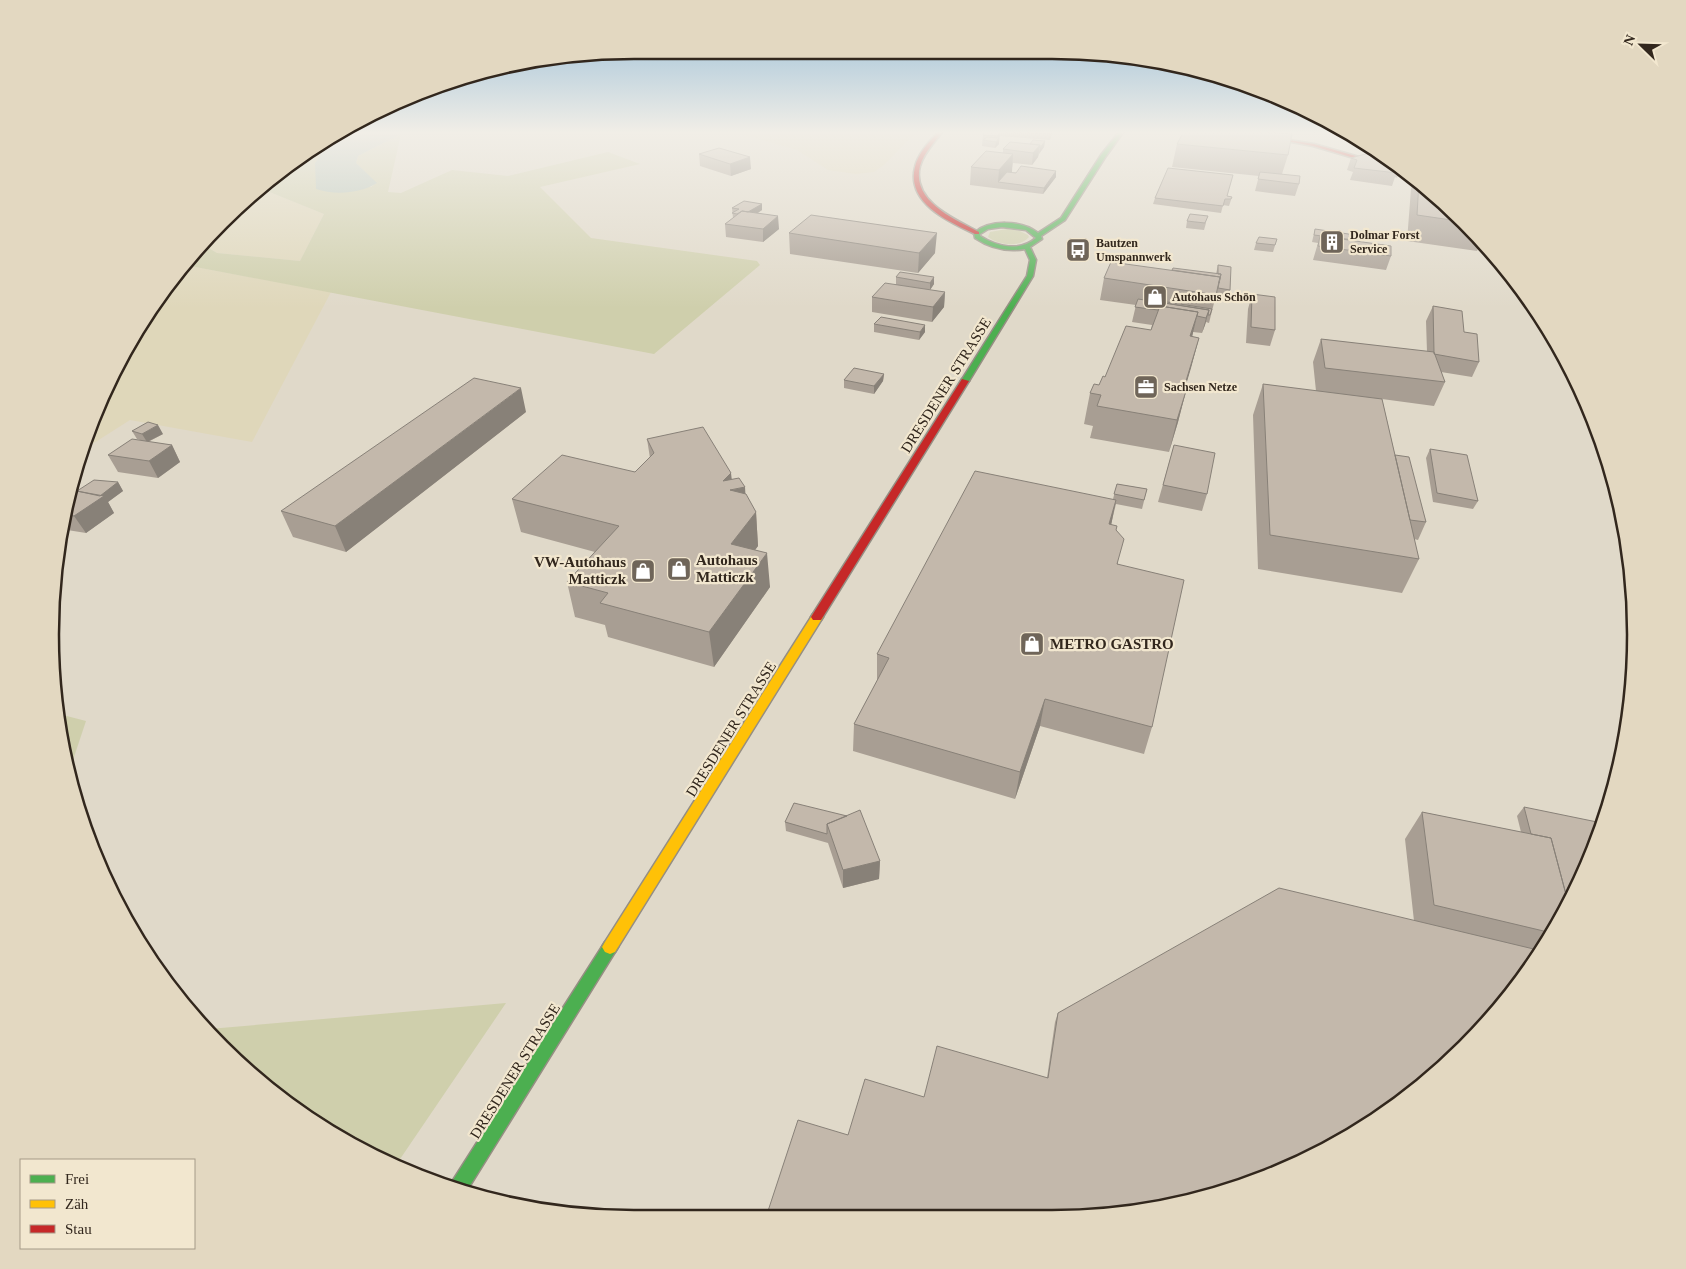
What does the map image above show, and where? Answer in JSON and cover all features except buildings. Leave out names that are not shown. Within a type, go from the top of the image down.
[{"type":"main road","points":[[918,190],[935,213],[977,233]]},
{"type":"main road","points":[[977,233],[977,238],[982,242],[1007,248],[1026,246],[1038,241],[1039,235],[1058,223],[1081,190]]},
{"type":"main road","points":[[926,202],[965,219],[990,226]]},
{"type":"main road","points":[[1025,227],[1066,211]]},
{"type":"main road","points":[[977,233],[990,226],[1002,225],[1025,227],[1039,235]]},
{"type":"main road","name":"DRESDENER STRASSE","points":[[461,1184],[1028,281],[1034,269],[1032,256],[1026,246]]},
{"type":"main road","points":[[1007,248],[1020,264],[1028,281]]},
{"type":"shaded area","points":[[320,190],[358,190],[339,193]]},
{"type":"shaded area","points":[[268,191],[324,214],[300,261],[217,253],[208,248],[227,227]]},
{"type":"shaded area","points":[[193,266],[331,292],[252,442],[130,420],[91,445],[118,380],[136,347],[156,315]]},
{"type":"green space","points":[[388,190],[388,192],[401,193],[407,190],[543,190],[591,238],[757,261],[760,265],[654,354],[193,266],[208,248],[217,253],[300,261],[324,214],[268,191]]},
{"type":"green space","points":[[1007,229],[1020,231],[1029,237],[1020,243],[1009,244],[997,242],[988,237],[990,232]]},
{"type":"green space","points":[[65,716],[86,721],[73,760]]},
{"type":"green space","points":[[506,1003],[400,1160],[347,1133],[284,1091],[227,1042],[215,1028]]},
{"type":"traffic: fast","points":[[1039,235],[1063,219],[1081,190]]},
{"type":"traffic: fast","points":[[1002,225],[1028,228],[1040,238],[1026,247],[1009,248],[991,245],[977,237],[977,233],[986,227],[1002,225]]},
{"type":"traffic: fast","points":[[965,381],[1030,276],[1033,260],[1027,247]]},
{"type":"traffic: fast","points":[[461,1184],[610,947]]},
{"type":"traffic: slow","points":[[610,947],[817,617]]},
{"type":"traffic: jam","points":[[919,190],[929,204],[942,214],[977,233]]},
{"type":"traffic: jam","points":[[817,617],[965,381]]},
{"type":"place","name":"Dolmar Forst Service","points":[[1332,242]]},
{"type":"place","name":"Bautzen Umspannwerk","points":[[1078,250]]},
{"type":"place","name":"Autohaus Schön","points":[[1155,297]]},
{"type":"place","name":"Sachsen Netze","points":[[1146,387]]},
{"type":"place","name":"Autohaus Matticzk","points":[[679,569]]},
{"type":"place","name":"VW-Autohaus Matticzk","points":[[643,571]]},
{"type":"place","name":"METRO GASTRO","points":[[1032,644]]}]
